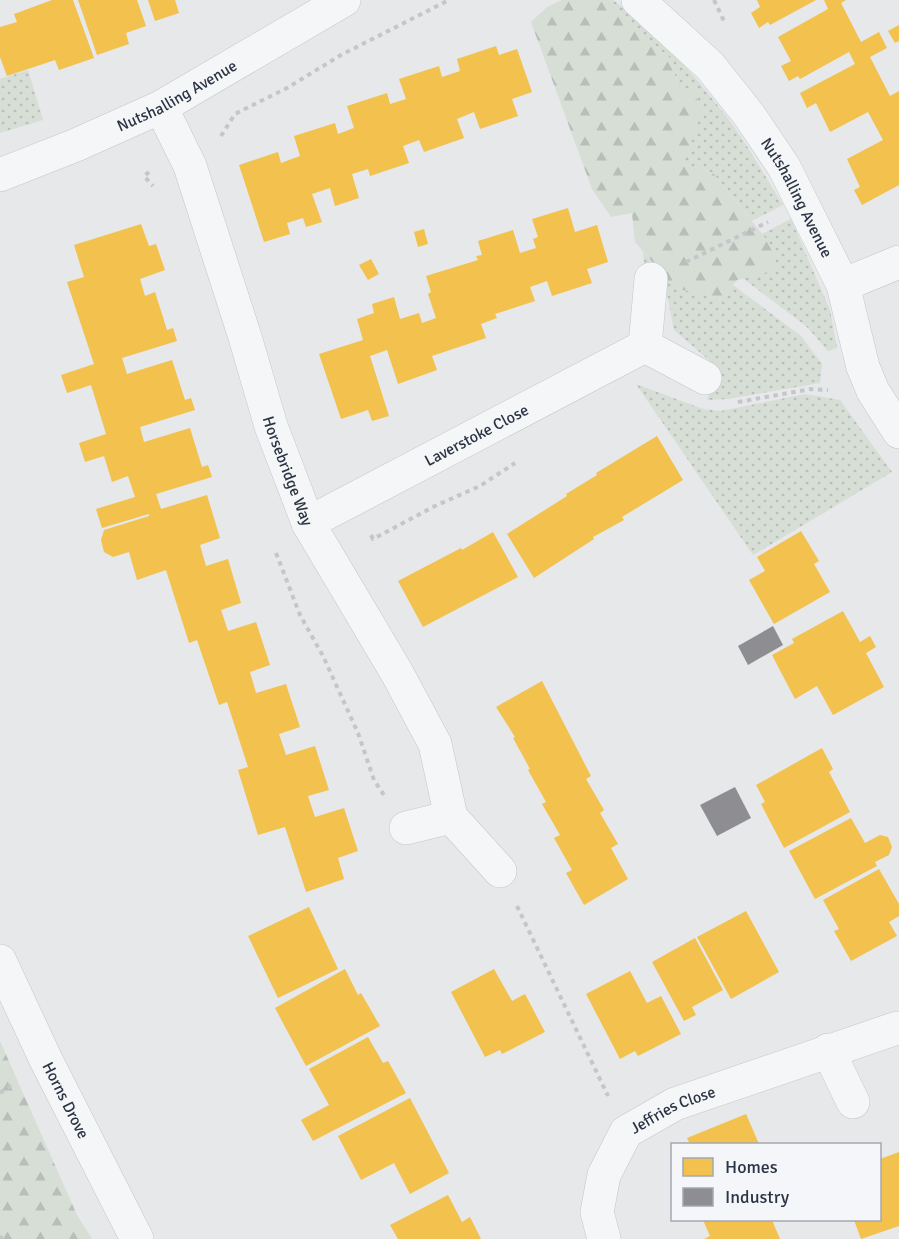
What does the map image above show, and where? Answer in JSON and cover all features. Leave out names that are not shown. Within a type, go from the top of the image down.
[{"type":"street","name":"Nutshalling Avenue","points":[[0,175],[76,145],[161,107],[344,0]]},
{"type":"street","name":"Nutshalling Avenue","points":[[638,0],[710,66],[784,167],[843,285],[863,367],[873,391],[899,432]]},
{"type":"street","name":"Horsebridge Way","points":[[161,107],[190,166],[271,426],[309,523],[397,673],[435,744],[451,817],[500,871]]},
{"type":"street","points":[[843,285],[899,262]]},
{"type":"street","points":[[651,279],[645,346],[705,378]]},
{"type":"street","name":"Laverstoke Close","points":[[309,523],[645,346]]},
{"type":"street","points":[[406,828],[451,817]]},
{"type":"street","name":"Horns Drove","points":[[0,961],[46,1060],[137,1239]]},
{"type":"street","name":"Jeffries Close","points":[[604,1239],[597,1212],[604,1175],[626,1132],[675,1104],[897,1028]]},
{"type":"street","points":[[828,1050],[853,1102]]},
{"type":"path","points":[[222,147],[221,136],[235,114],[287,88],[341,55],[450,0]]},
{"type":"path","points":[[651,279],[804,204]]},
{"type":"path","points":[[705,378],[702,402],[722,405],[811,389],[873,391]]},
{"type":"path","points":[[500,871],[626,1132]]},
{"type":"green space","points":[[562,0],[610,0],[644,38],[669,57],[678,85],[694,91],[701,112],[683,164],[713,173],[775,250],[775,271],[737,280],[722,299],[675,288],[635,242],[632,213],[611,217],[592,189],[531,22],[547,7]]},
{"type":"green space","points":[[610,0],[644,25],[699,82],[739,135],[783,205],[752,221],[713,173],[683,164],[678,85],[669,57],[644,38]]},
{"type":"green space","points":[[28,70],[43,120],[0,133],[0,79]]},
{"type":"green space","points":[[791,219],[830,310],[837,348],[828,351],[806,326],[716,258]]},
{"type":"green space","points":[[643,252],[676,288],[722,299],[733,285],[801,336],[822,364],[820,383],[728,399],[707,400],[718,368],[674,330],[665,284],[644,262]]},
{"type":"green space","points":[[636,384],[703,409],[721,411],[805,394],[840,400],[892,472],[753,555]]},
{"type":"green space","points":[[0,1041],[77,1215],[92,1239],[0,1239]]},
{"type":"building: Homes","points":[[52,0],[73,0],[94,58],[59,70],[55,60],[7,76],[0,57],[0,27],[17,22],[14,14]]},
{"type":"building: Homes","points":[[78,0],[137,0],[146,26],[126,33],[129,44],[97,55]]},
{"type":"building: Homes","points":[[148,0],[175,0],[179,13],[155,21]]},
{"type":"building: Homes","points":[[757,0],[816,0],[770,25],[768,22],[759,28],[751,13],[760,7]]},
{"type":"building: Homes","points":[[824,0],[846,0],[841,3],[861,42],[879,32],[887,48],[870,57],[890,96],[899,91],[899,185],[862,205],[854,190],[860,187],[847,159],[883,140],[868,112],[830,132],[816,103],[807,108],[800,93],[855,64],[849,52],[800,79],[798,76],[789,81],[781,66],[791,61],[778,37],[828,9]]},
{"type":"building: Homes","points":[[899,25],[899,41],[895,43],[888,31]]},
{"type":"building: Homes","points":[[496,46],[499,55],[517,49],[532,92],[512,99],[518,116],[480,129],[474,112],[457,119],[464,138],[424,152],[419,140],[403,146],[409,163],[370,176],[368,169],[352,174],[359,198],[335,206],[330,188],[312,194],[322,222],[306,227],[303,218],[287,223],[290,234],[264,242],[239,165],[278,152],[281,163],[300,156],[294,136],[335,123],[338,134],[354,128],[347,106],[387,93],[390,104],[406,99],[399,79],[439,66],[442,77],[460,71],[457,59]]},
{"type":"building: Homes","points":[[568,208],[575,232],[597,225],[608,262],[587,269],[592,283],[552,296],[547,281],[530,287],[535,301],[495,314],[497,318],[481,324],[486,338],[432,356],[437,370],[398,384],[387,350],[370,356],[389,416],[372,421],[368,410],[341,419],[319,354],[363,340],[357,319],[374,313],[372,304],[394,297],[400,319],[419,313],[422,323],[436,318],[428,294],[431,292],[426,276],[478,260],[476,256],[482,255],[478,241],[513,230],[520,253],[536,248],[533,239],[538,237],[532,219]]},
{"type":"building: Homes","points":[[141,224],[149,246],[156,244],[165,270],[140,279],[145,296],[155,292],[167,330],[173,328],[177,341],[122,358],[127,374],[172,360],[185,400],[191,398],[195,410],[140,427],[144,442],[190,428],[202,467],[208,465],[212,477],[156,494],[161,509],[207,495],[220,538],[200,545],[206,566],[228,559],[241,603],[221,610],[228,631],[256,622],[270,665],[250,672],[256,693],[286,684],[300,727],[279,734],[286,755],[315,746],[329,790],[308,796],[315,817],[344,808],[358,851],[338,858],[344,879],[306,892],[285,827],[258,835],[238,770],[248,767],[227,702],[219,705],[197,640],[189,643],[166,570],[137,580],[129,552],[113,557],[104,552],[101,540],[104,530],[149,516],[149,514],[102,528],[96,509],[135,497],[128,476],[112,482],[104,456],[85,462],[79,443],[106,434],[91,385],[67,393],[61,375],[94,364],[67,282],[84,277],[74,245]]},
{"type":"building: Homes","points":[[424,229],[428,244],[418,247],[414,232]]},
{"type":"building: Homes","points":[[371,259],[379,274],[368,280],[359,265]]},
{"type":"building: Homes","points":[[657,436],[683,480],[622,517],[624,520],[593,537],[594,539],[534,578],[507,534],[567,496],[566,494],[597,475],[596,473]]},
{"type":"building: Homes","points":[[801,531],[819,561],[814,564],[830,592],[774,624],[749,580],[765,571],[757,557]]},
{"type":"building: Homes","points":[[493,532],[518,577],[423,627],[398,581]]},
{"type":"building: Homes","points":[[843,611],[860,642],[870,636],[876,647],[866,653],[884,687],[833,715],[817,686],[795,699],[772,655],[794,643],[792,639]]},
{"type":"building: Homes","points":[[542,681],[591,776],[586,779],[604,810],[600,813],[618,844],[611,848],[628,879],[584,905],[566,873],[572,870],[554,838],[560,835],[542,804],[546,802],[528,770],[530,769],[513,738],[515,737],[496,707]]},
{"type":"building: Homes","points":[[822,748],[833,769],[829,772],[850,812],[784,848],[761,804],[765,802],[756,785]]},
{"type":"building: Homes","points":[[851,818],[865,843],[880,835],[888,837],[892,847],[889,855],[875,862],[877,866],[815,899],[789,851]]},
{"type":"building: Homes","points":[[879,869],[899,904],[899,916],[889,922],[897,936],[851,961],[834,931],[839,929],[823,900]]},
{"type":"building: Homes","points":[[309,907],[338,969],[278,998],[248,936]]},
{"type":"building: Homes","points":[[746,911],[779,972],[731,999],[697,937]]},
{"type":"building: Homes","points":[[695,938],[723,990],[692,1007],[696,1015],[684,1021],[652,962]]},
{"type":"building: Homes","points":[[345,969],[358,995],[361,993],[380,1026],[306,1066],[275,1008]]},
{"type":"building: Homes","points":[[494,969],[512,1001],[525,994],[545,1032],[502,1054],[500,1050],[485,1057],[451,992]]},
{"type":"building: Homes","points":[[630,971],[647,1003],[661,996],[681,1034],[638,1056],[635,1051],[620,1059],[586,994]]},
{"type":"building: Homes","points":[[368,1037],[383,1063],[388,1061],[406,1093],[313,1141],[301,1120],[329,1105],[309,1069]]},
{"type":"building: Homes","points":[[410,1098],[449,1173],[410,1194],[394,1163],[361,1180],[338,1136]]},
{"type":"building: Homes","points":[[746,1114],[759,1143],[690,1143],[687,1138]]},
{"type":"building: Homes","points":[[899,1152],[899,1226],[861,1239],[854,1221],[881,1221],[881,1159]]},
{"type":"building: Homes","points":[[448,1195],[462,1222],[470,1217],[481,1239],[398,1239],[390,1225]]},
{"type":"building: Homes","points":[[703,1221],[772,1221],[780,1239],[704,1239],[710,1236]]},
{"type":"building: Industry","points":[[773,626],[783,645],[748,665],[738,646]]},
{"type":"building: Industry","points":[[735,787],[751,818],[717,836],[700,805]]}]
